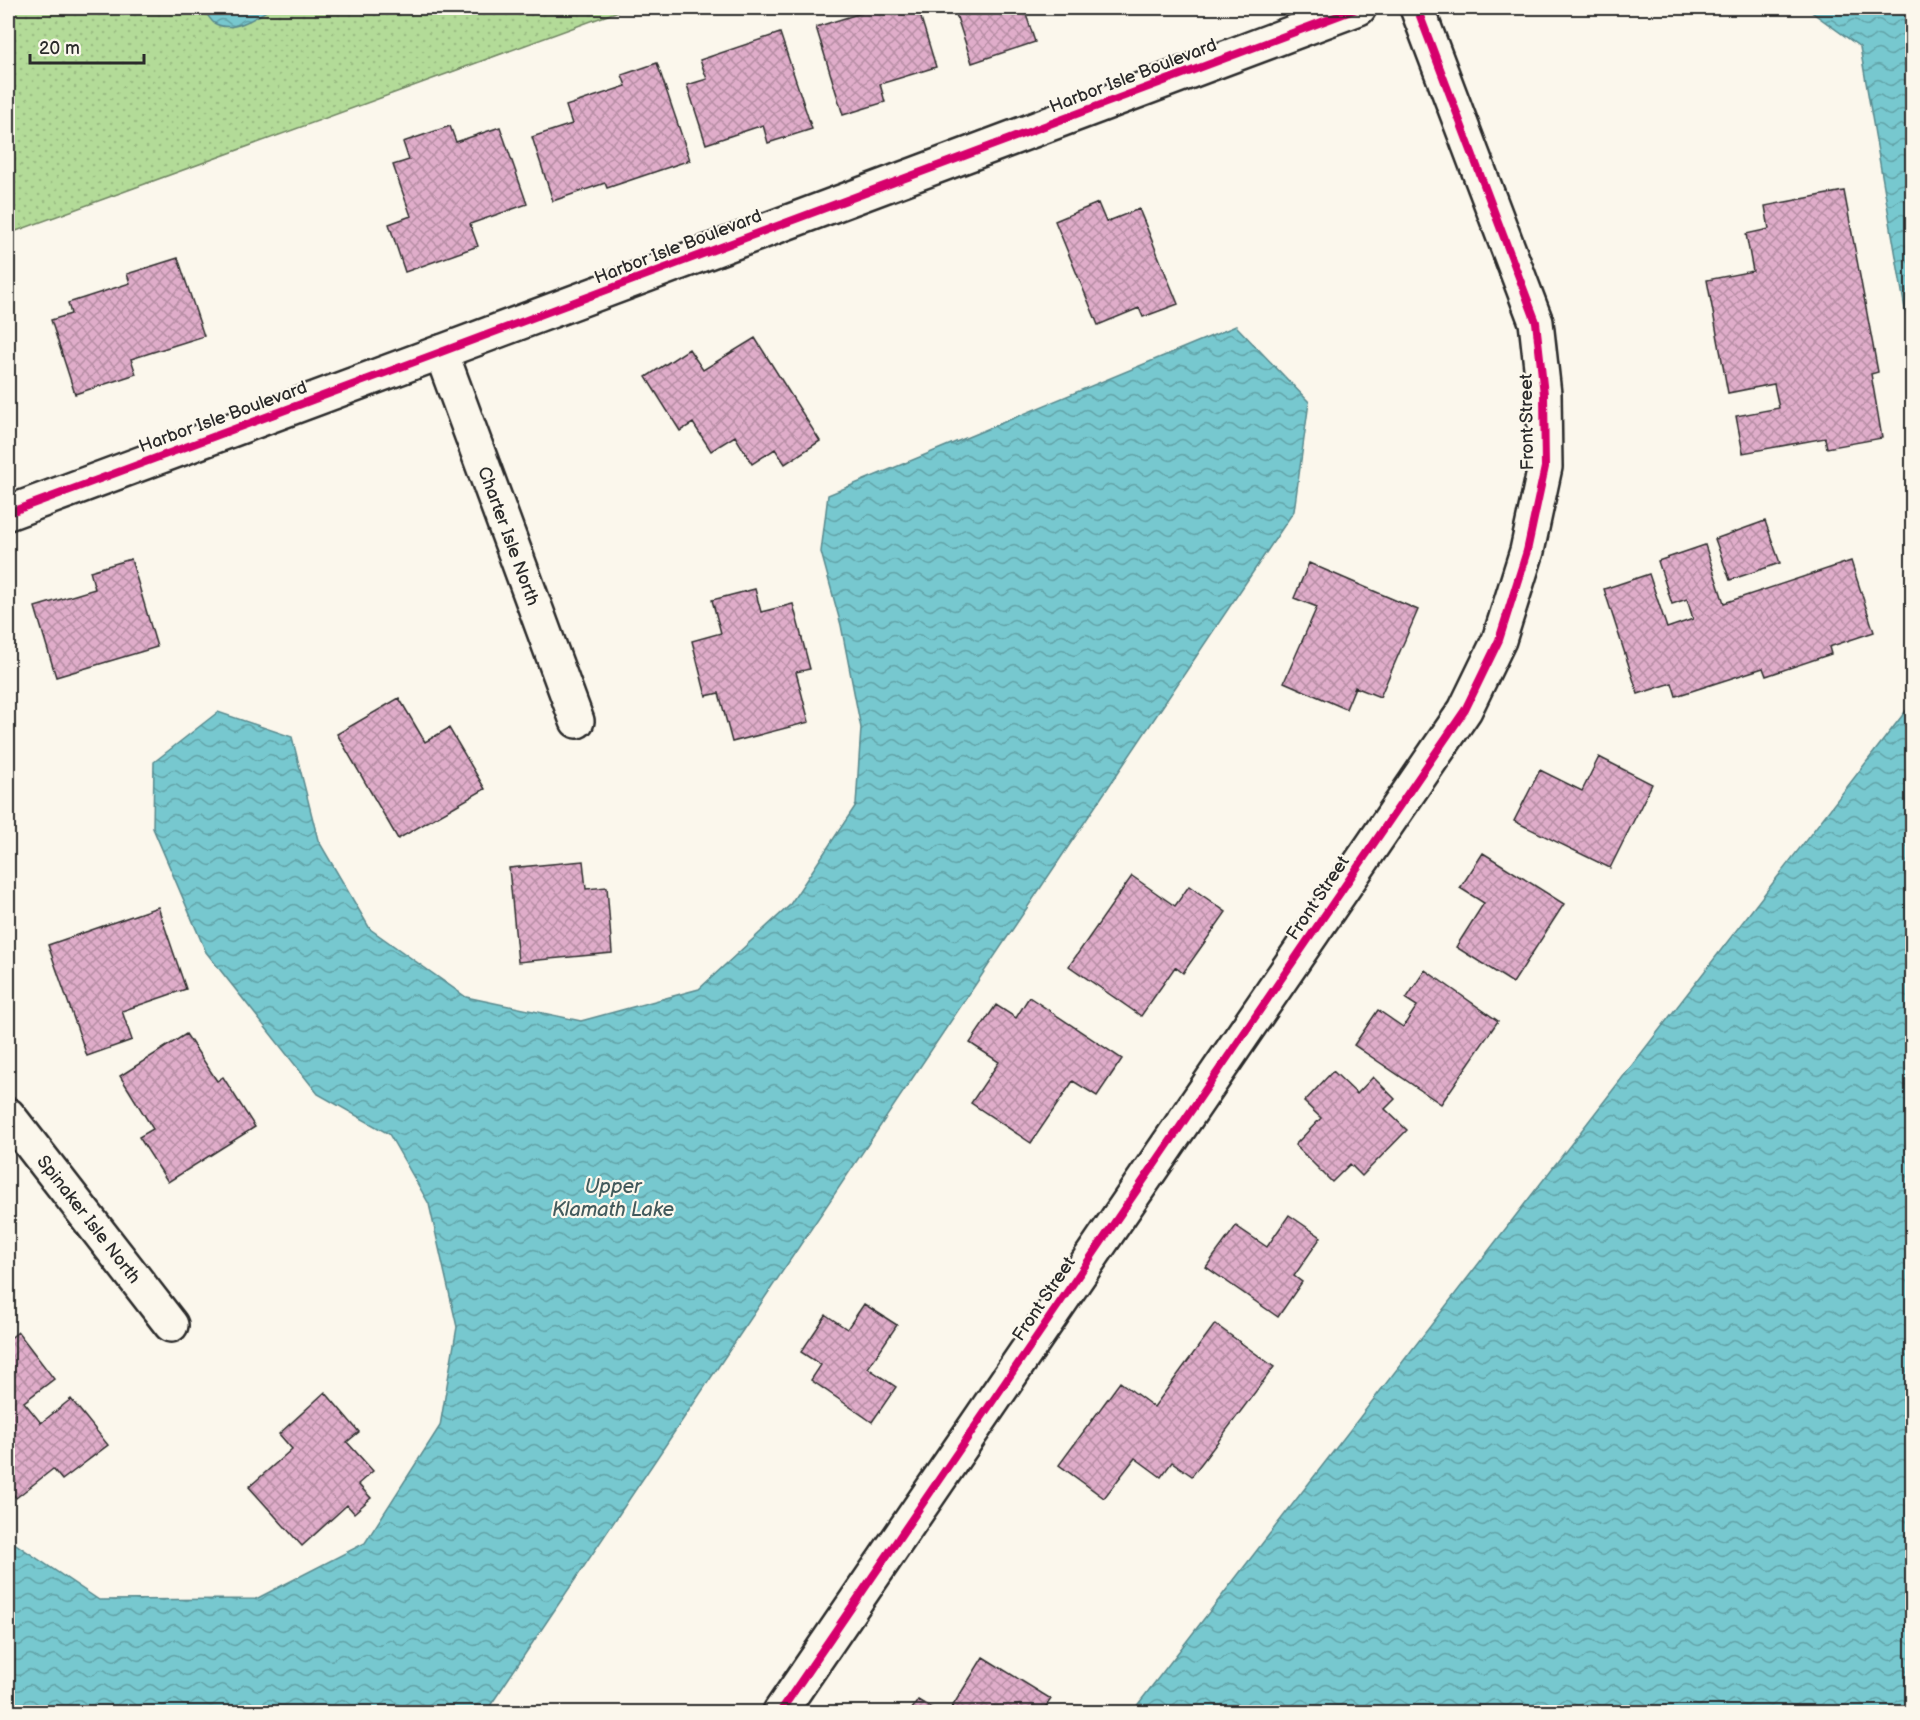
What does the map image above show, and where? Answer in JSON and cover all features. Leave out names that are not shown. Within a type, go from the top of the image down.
[{"type":"street","name":"Harbor Isle Boulevard","points":[[8,513],[1359,8]]},
{"type":"street","name":"Front Street","points":[[780,1713],[1465,710],[1499,640],[1527,550],[1545,467],[1545,394],[1536,322],[1417,8]]},
{"type":"street","name":"Charter Isle North","points":[[441,352],[577,721]]},
{"type":"street","name":"Spinaker Isle North","points":[[8,1115],[171,1325]]},
{"type":"green space","points":[[8,8],[627,8],[8,234]]},
{"type":"water","points":[[202,8],[271,8],[244,23],[229,27],[214,23]]},
{"type":"water","points":[[1806,8],[1912,8],[1912,350],[1860,47]]},
{"type":"water","name":"Upper Klamath Lake","points":[[1236,326],[1309,402],[1294,511],[486,1712],[8,1712],[8,1539],[99,1600],[256,1599],[365,1543],[440,1426],[457,1327],[429,1204],[389,1134],[318,1094],[206,952],[153,828],[154,762],[218,712],[292,737],[318,840],[370,929],[466,997],[581,1021],[699,989],[789,906],[856,805],[861,728],[841,625],[821,552],[828,495]]},
{"type":"water","points":[[1912,703],[1912,1712],[1132,1712]]},
{"type":"building","points":[[877,8],[918,8],[936,67],[880,84],[885,102],[843,115],[816,27]]},
{"type":"building","points":[[954,8],[1024,8],[1035,42],[972,63]]},
{"type":"building","points":[[780,33],[812,129],[768,143],[763,125],[706,144],[687,85],[707,79],[700,60]]},
{"type":"building","points":[[657,63],[690,160],[607,188],[605,183],[553,201],[532,137],[572,124],[566,106],[626,86],[622,75]]},
{"type":"building","points":[[450,126],[456,142],[500,127],[527,204],[470,224],[478,246],[405,272],[389,224],[411,216],[393,165],[409,160],[403,142]]},
{"type":"building","points":[[1844,191],[1878,372],[1871,374],[1882,438],[1827,448],[1825,438],[1743,453],[1736,416],[1779,408],[1774,384],[1728,393],[1707,280],[1753,271],[1746,234],[1769,229],[1765,206]]},
{"type":"building","points":[[1098,203],[1106,222],[1139,209],[1178,304],[1143,317],[1139,308],[1098,325],[1055,221]]},
{"type":"building","points":[[178,258],[204,336],[131,359],[136,374],[75,394],[51,320],[71,314],[68,303],[130,283],[127,274]]},
{"type":"building","points":[[755,338],[820,441],[785,464],[775,449],[752,464],[735,436],[711,451],[693,423],[680,431],[646,377],[689,349],[703,370]]},
{"type":"building","points":[[1765,521],[1780,563],[1730,580],[1715,539]]},
{"type":"building","points":[[1705,545],[1724,603],[1851,561],[1874,632],[1829,647],[1831,654],[1766,676],[1763,668],[1676,696],[1672,683],[1638,694],[1604,589],[1649,574],[1667,628],[1693,619],[1687,599],[1672,604],[1658,561]]},
{"type":"building","points":[[131,559],[157,647],[56,677],[35,607],[95,589],[90,571]]},
{"type":"building","points":[[1309,563],[1418,610],[1380,697],[1355,687],[1346,709],[1284,682],[1317,607],[1294,598]]},
{"type":"building","points":[[755,589],[761,612],[793,604],[810,669],[796,672],[809,722],[732,742],[719,693],[706,696],[692,641],[721,633],[712,600]]},
{"type":"building","points":[[399,698],[425,742],[449,728],[485,789],[398,839],[337,734]]},
{"type":"building","points":[[1599,757],[1652,784],[1610,868],[1514,821],[1540,770],[1582,791]]},
{"type":"building","points":[[1483,853],[1564,904],[1513,983],[1456,947],[1484,903],[1460,888]]},
{"type":"building","points":[[583,861],[586,889],[607,887],[612,953],[518,962],[509,868]]},
{"type":"building","points":[[1132,876],[1175,906],[1189,886],[1226,912],[1183,973],[1175,967],[1141,1016],[1069,966]]},
{"type":"building","points":[[158,907],[186,989],[122,1011],[132,1040],[87,1056],[48,945]]},
{"type":"building","points":[[1425,970],[1498,1021],[1441,1104],[1354,1045],[1378,1010],[1403,1027],[1417,1006],[1406,999]]},
{"type":"building","points":[[1029,997],[1122,1059],[1097,1096],[1073,1081],[1031,1143],[971,1103],[999,1062],[970,1043],[996,1005],[1016,1018]]},
{"type":"building","points":[[186,1034],[217,1081],[223,1077],[255,1127],[168,1182],[139,1137],[153,1129],[120,1076]]},
{"type":"building","points":[[1333,1071],[1357,1094],[1373,1077],[1395,1099],[1385,1109],[1407,1130],[1362,1176],[1350,1164],[1332,1182],[1295,1145],[1321,1118],[1304,1102]]},
{"type":"building","points":[[1289,1215],[1321,1237],[1294,1276],[1302,1282],[1278,1317],[1206,1267],[1236,1226],[1267,1247]]},
{"type":"building","points":[[864,1304],[897,1325],[868,1368],[896,1387],[872,1422],[811,1380],[821,1365],[801,1352],[826,1315],[847,1329]]},
{"type":"building","points":[[1215,1324],[1274,1367],[1192,1476],[1172,1462],[1161,1477],[1135,1458],[1104,1498],[1059,1465],[1120,1382],[1154,1407]]},
{"type":"building","points":[[18,1332],[54,1379],[24,1402],[41,1423],[71,1399],[108,1445],[62,1480],[53,1469],[16,1498],[8,1487],[8,1340]]},
{"type":"building","points":[[325,1392],[359,1432],[347,1442],[373,1471],[358,1484],[371,1498],[354,1513],[347,1505],[302,1546],[249,1487],[292,1449],[279,1434]]},
{"type":"building","points":[[983,1657],[1051,1699],[1042,1712],[949,1712]]},
{"type":"building","points":[[918,1700],[938,1712],[910,1712]]},
{"type":"cycle path","points":[[8,513],[1359,8]]},
{"type":"cycle path","points":[[780,1712],[1465,710],[1499,640],[1527,551],[1545,467],[1544,394],[1536,322],[1417,8]]}]
